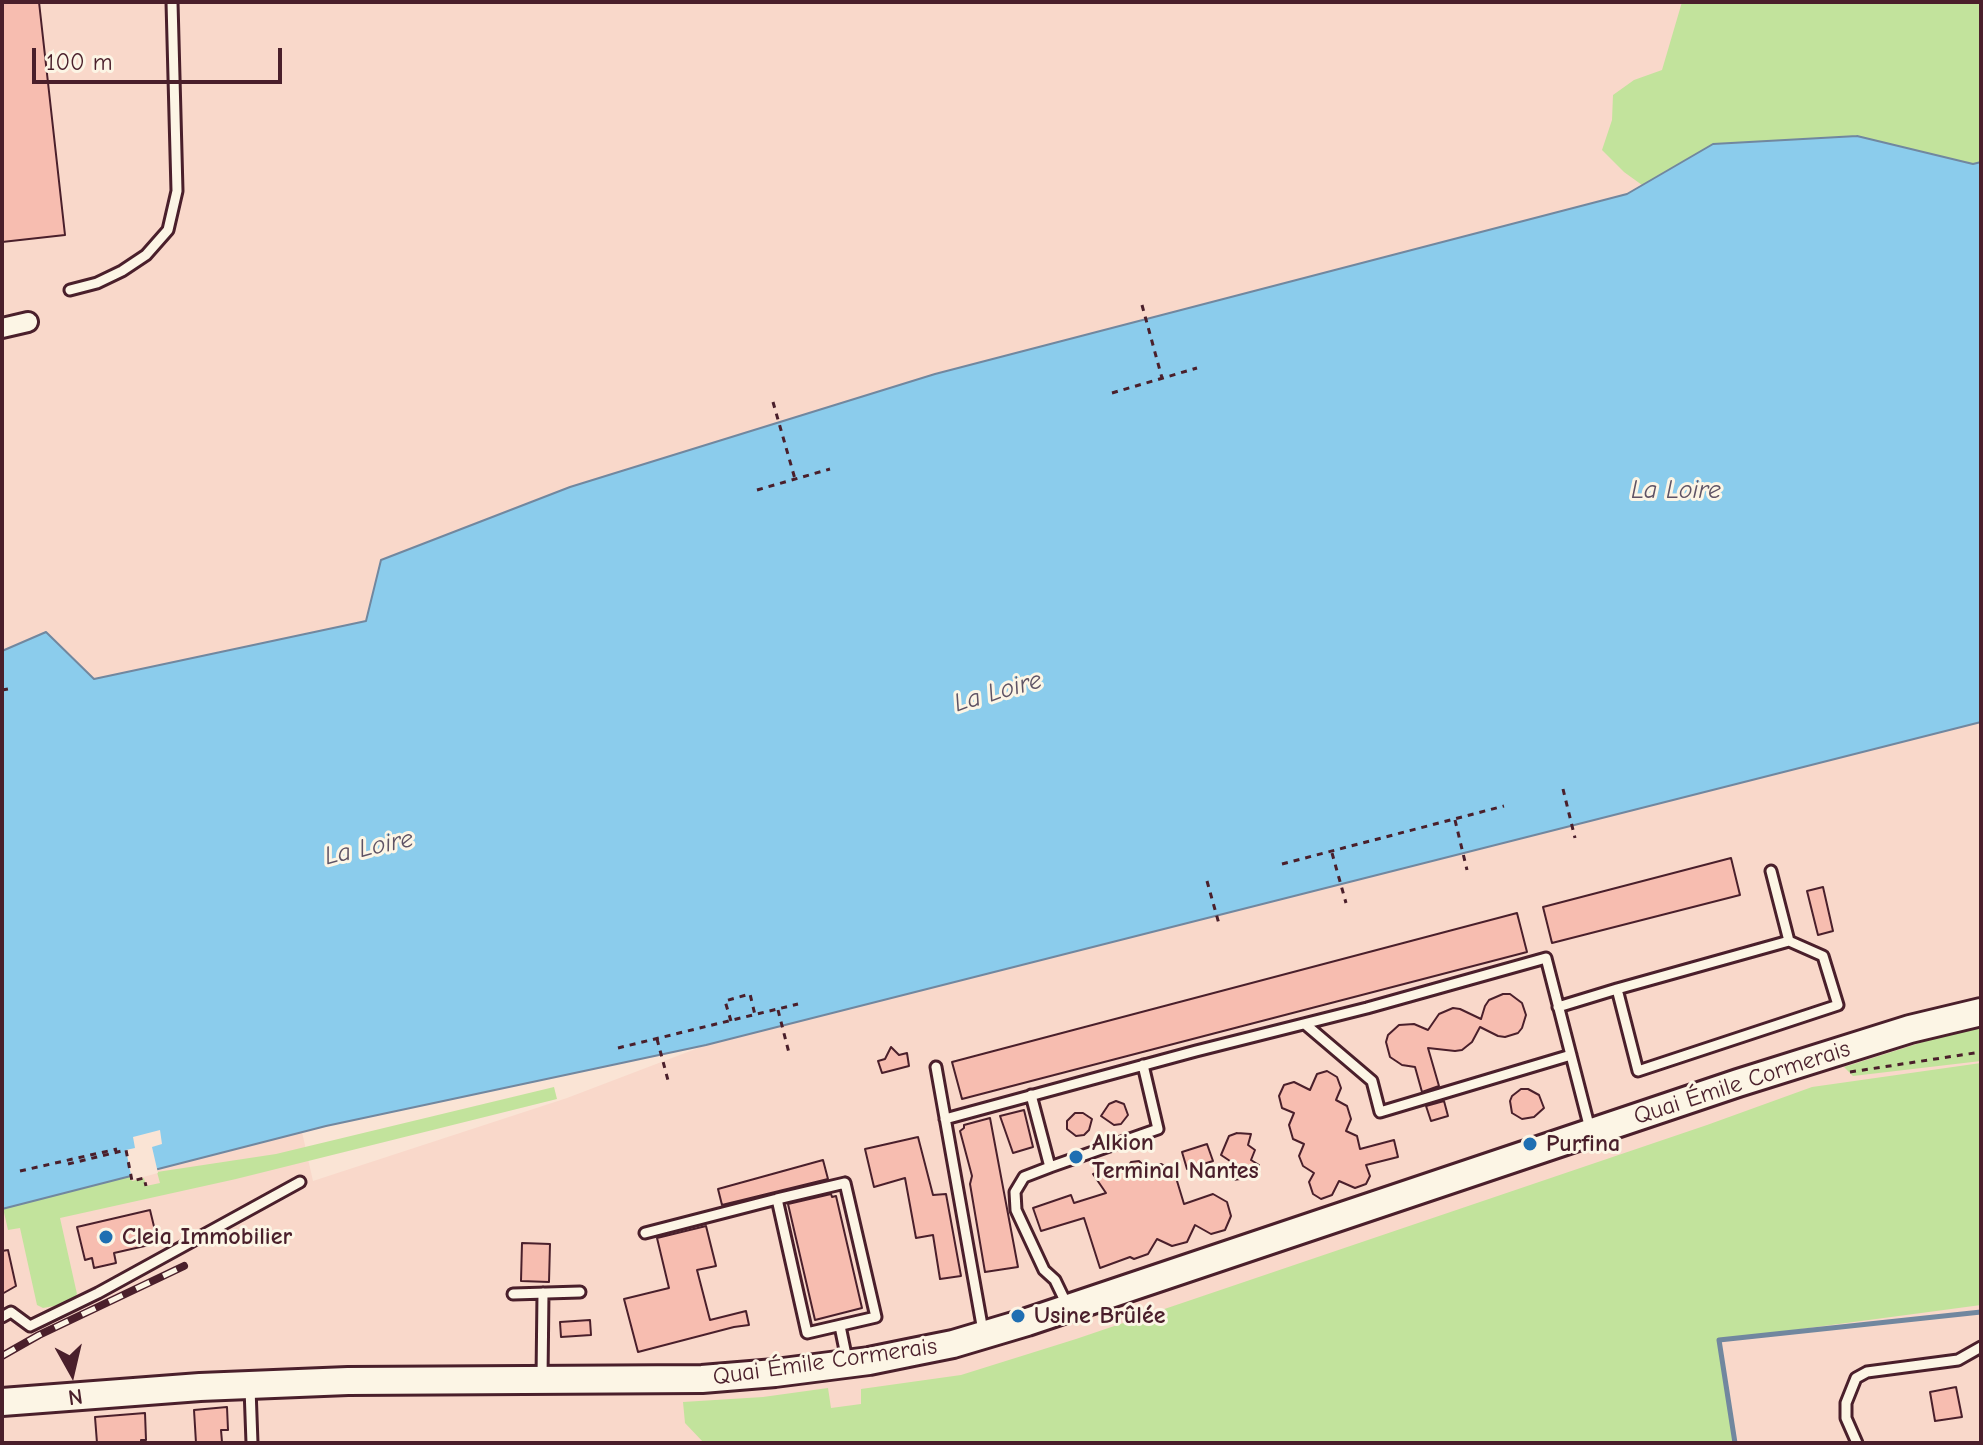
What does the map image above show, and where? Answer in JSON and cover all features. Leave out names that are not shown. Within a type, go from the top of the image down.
[{"type":"main road","name":"Quai Émile Cormerais","points":[[2,1402],[348,1381],[702,1379],[775,1373],[913,1352],[984,1335],[1068,1309],[1738,1083],[1896,1033],[1981,1012]]},
{"type":"street","points":[[2,328],[28,322]]},
{"type":"lane","points":[[70,290],[97,283],[122,271],[146,255],[168,230],[177,191],[172,2]]},
{"type":"lane","points":[[1771,871],[1789,941]]},
{"type":"lane","points":[[1558,1007],[1617,989],[1789,941],[1823,956],[1838,1005],[1638,1071],[1617,989]]},
{"type":"lane","points":[[945,1119],[1546,958],[1591,1132]]},
{"type":"lane","points":[[1305,1024],[1372,1081],[1380,1112],[1571,1055]]},
{"type":"lane","points":[[1068,1309],[1055,1280],[1044,1270],[1016,1210],[1015,1192],[1024,1177],[1158,1129],[1143,1065]]},
{"type":"lane","points":[[936,1067],[984,1335]]},
{"type":"lane","points":[[1031,1095],[1050,1167]]},
{"type":"lane","points":[[2,1317],[11,1312],[30,1326],[98,1293],[300,1182]]},
{"type":"lane","points":[[645,1233],[777,1199],[845,1183],[876,1317],[807,1333],[777,1199]]},
{"type":"lane","points":[[513,1294],[580,1292]]},
{"type":"lane","points":[[542,1380],[543,1293]]},
{"type":"lane","points":[[840,1326],[848,1363]]},
{"type":"lane","points":[[1857,1443],[1846,1418],[1846,1403],[1856,1378],[1867,1372],[1958,1360],[1981,1347]]},
{"type":"lane","points":[[250,1385],[252,1443]]},
{"type":"path","points":[[1142,305],[1162,378]]},
{"type":"path","points":[[1112,393],[1197,368]]},
{"type":"path","points":[[773,402],[795,479]]},
{"type":"path","points":[[757,490],[830,469]]},
{"type":"path","points":[[2,690],[8,689]]},
{"type":"path","points":[[1563,789],[1575,838]]},
{"type":"path","points":[[1282,864],[1504,806]]},
{"type":"path","points":[[1454,819],[1467,870]]},
{"type":"path","points":[[1332,851],[1346,903]]},
{"type":"path","points":[[1207,881],[1219,924]]},
{"type":"path","points":[[731,1021],[725,1001],[750,994],[755,1015]]},
{"type":"path","points":[[618,1048],[798,1004]]},
{"type":"path","points":[[778,1009],[789,1053]]},
{"type":"path","points":[[657,1039],[669,1084]]},
{"type":"path","points":[[1841,1073],[1981,1052]]},
{"type":"path","points":[[20,1171],[117,1149]]},
{"type":"path","points":[[68,1164],[126,1150],[132,1181],[144,1178],[146,1186]]},
{"type":"shaded area","points":[[2,2],[1682,2],[1713,144],[1627,194],[935,374],[570,487],[382,560],[366,621],[94,679],[46,632],[2,651]]},
{"type":"shaded area","points":[[1981,722],[1981,1443],[2,1443],[2,1209],[302,1132],[313,1181],[567,1098],[706,1045]]},
{"type":"green space","points":[[1682,2],[1981,2],[1981,162],[1973,164],[1857,136],[1713,144],[1642,185],[1602,150],[1612,120],[1613,95],[1634,80],[1662,70]]},
{"type":"green space","points":[[1981,1027],[1981,1061],[1853,1076],[1844,1067],[1942,1036]]},
{"type":"green space","points":[[1981,1063],[1981,1305],[1719,1340],[1735,1443],[704,1443],[685,1423],[683,1402],[763,1397],[828,1388],[831,1408],[861,1404],[861,1389],[961,1375],[1076,1339],[1812,1087]]},
{"type":"green space","points":[[554,1087],[557,1099],[236,1179],[60,1218],[77,1294],[60,1305],[43,1308],[37,1305],[20,1228],[8,1230],[3,1208],[130,1176],[132,1181],[144,1178],[146,1186],[160,1183],[157,1172],[276,1154]]},
{"type":"water","name":"La Loire","points":[[1857,136],[1973,164],[1981,162],[1981,722],[706,1045],[326,1126],[2,1209],[2,651],[46,632],[94,679],[366,621],[381,560],[570,487],[935,374],[1627,194],[1713,144]]},
{"type":"pier","points":[[160,1130],[162,1144],[152,1147],[158,1173],[132,1180],[126,1150],[135,1148],[133,1137]]},
{"type":"building","points":[[2,2],[39,2],[65,235],[2,242]]},
{"type":"building","points":[[1731,858],[1740,895],[1552,943],[1543,907]]},
{"type":"building","points":[[1823,887],[1833,931],[1818,935],[1807,891]]},
{"type":"building","points":[[1517,913],[1527,952],[962,1099],[952,1062]]},
{"type":"building","points":[[1510,994],[1522,1003],[1526,1015],[1522,1028],[1518,1033],[1505,1037],[1480,1027],[1472,1042],[1462,1050],[1428,1048],[1439,1086],[1422,1092],[1415,1067],[1402,1065],[1390,1057],[1386,1042],[1388,1035],[1399,1025],[1414,1024],[1428,1030],[1439,1014],[1453,1008],[1481,1019],[1489,1000]]},
{"type":"building","points":[[891,1047],[899,1055],[907,1053],[909,1066],[882,1073],[878,1061],[885,1059]]},
{"type":"building","points":[[1327,1071],[1337,1077],[1341,1088],[1336,1100],[1347,1106],[1351,1119],[1346,1131],[1357,1136],[1360,1149],[1394,1140],[1398,1157],[1366,1165],[1370,1176],[1366,1184],[1355,1188],[1339,1181],[1332,1195],[1321,1199],[1313,1194],[1309,1182],[1314,1173],[1303,1166],[1299,1156],[1304,1144],[1293,1139],[1289,1125],[1294,1113],[1282,1108],[1279,1096],[1284,1085],[1294,1082],[1310,1090],[1317,1074]]},
{"type":"building","points":[[1521,1089],[1539,1095],[1544,1108],[1534,1117],[1522,1119],[1512,1113],[1510,1101]]},
{"type":"building","points":[[1116,1101],[1124,1104],[1128,1115],[1121,1124],[1114,1125],[1101,1116],[1109,1104]]},
{"type":"building","points":[[1444,1101],[1448,1116],[1431,1121],[1426,1106]]},
{"type":"building","points":[[1024,1110],[1033,1147],[1013,1153],[1000,1116]]},
{"type":"building","points":[[1075,1113],[1083,1113],[1092,1119],[1084,1135],[1076,1136],[1067,1129],[1067,1121]]},
{"type":"building","points":[[990,1118],[1018,1267],[985,1272],[970,1184],[972,1176],[960,1131],[964,1125]]},
{"type":"building","points":[[1251,1134],[1248,1145],[1255,1150],[1251,1160],[1259,1165],[1254,1177],[1233,1180],[1239,1167],[1221,1155],[1229,1136]]},
{"type":"building","points":[[918,1137],[933,1195],[946,1194],[961,1276],[940,1279],[933,1235],[916,1238],[905,1178],[874,1187],[865,1149]]},
{"type":"building","points":[[1207,1144],[1213,1161],[1187,1169],[1182,1152]]},
{"type":"building","points":[[823,1160],[828,1179],[722,1205],[718,1189]]},
{"type":"building","points":[[1139,1161],[1147,1169],[1161,1164],[1174,1171],[1184,1204],[1213,1194],[1227,1202],[1231,1216],[1225,1230],[1211,1234],[1195,1225],[1187,1242],[1172,1246],[1157,1239],[1148,1254],[1100,1268],[1084,1218],[1041,1231],[1033,1208],[1071,1195],[1074,1203],[1106,1193],[1093,1174],[1123,1165],[1128,1167],[1131,1162]]},
{"type":"building","points":[[831,1194],[832,1197],[836,1196],[862,1308],[815,1320],[788,1204]]},
{"type":"building","points":[[150,1210],[158,1243],[114,1253],[116,1263],[94,1268],[92,1258],[85,1260],[77,1227]]},
{"type":"building","points":[[706,1226],[716,1266],[697,1270],[710,1320],[746,1311],[749,1325],[638,1352],[624,1299],[669,1288],[657,1238]]},
{"type":"building","points":[[522,1243],[550,1244],[549,1282],[521,1281]]},
{"type":"building","points":[[8,1250],[16,1286],[2,1294],[2,1251]]},
{"type":"building","points":[[590,1320],[591,1335],[561,1337],[560,1322]]},
{"type":"building","points":[[1956,1387],[1962,1417],[1935,1421],[1930,1392]]},
{"type":"building","points":[[227,1407],[228,1430],[221,1430],[222,1442],[196,1443],[194,1410]]},
{"type":"building","points":[[145,1413],[146,1440],[141,1440],[141,1443],[97,1443],[95,1417]]},
{"type":"waterway","points":[[1735,1443],[1719,1340],[1981,1312]]},
{"type":"railway","points":[[2,1356],[39,1335],[184,1266]]},
{"type":"place","name":"Purfina","points":[[1530,1144]]},
{"type":"place","name":"Alkion Terminal Nantes","points":[[1076,1157]]},
{"type":"place","name":"Cleia Immobilier","points":[[106,1237]]},
{"type":"place","name":"Usine Brûlée","points":[[1018,1316]]}]
